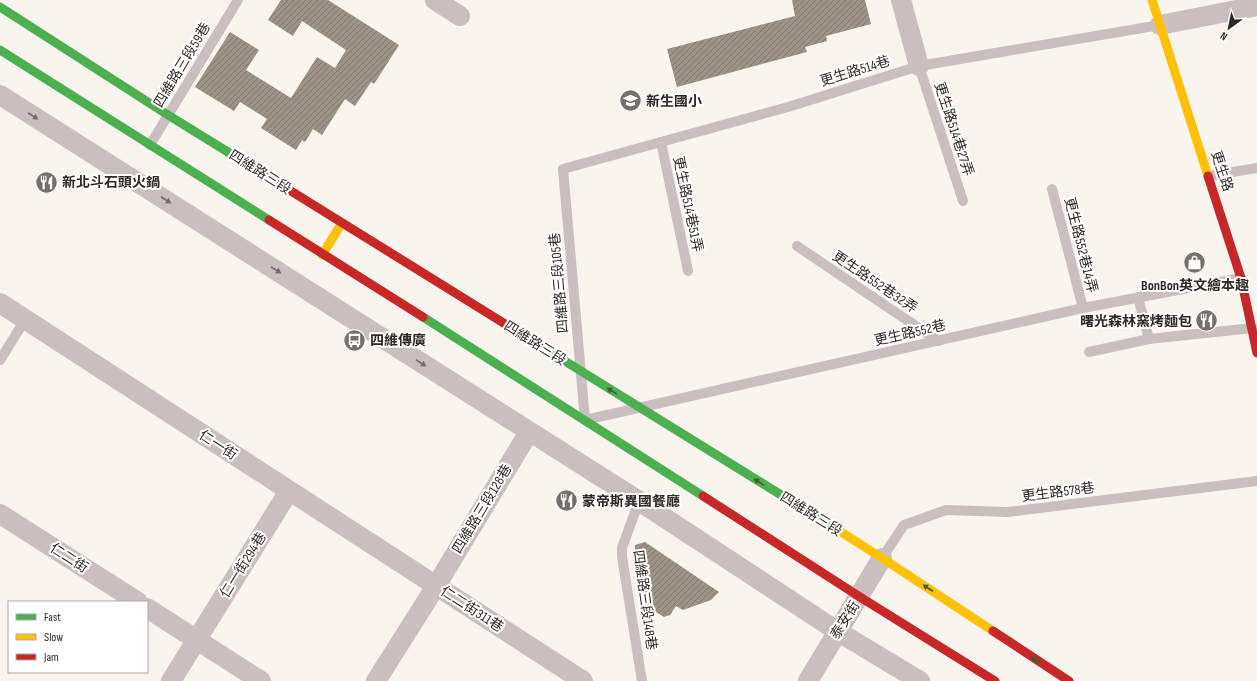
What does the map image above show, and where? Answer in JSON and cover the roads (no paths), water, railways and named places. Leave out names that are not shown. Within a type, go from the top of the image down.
[{"type":"street","points":[[435,0],[460,16]]},
{"type":"street","points":[[901,0],[919,66]]},
{"type":"street","name":"更生路","points":[[1152,0],[1242,278],[1255,328],[1257,353]]},
{"type":"street","points":[[1160,26],[1257,6]]},
{"type":"street","name":"四維路三段","points":[[0,7],[168,115],[882,558],[1069,681]]},
{"type":"street","points":[[0,50],[994,681]]},
{"type":"street","points":[[0,95],[638,500],[837,631],[920,681]]},
{"type":"street","points":[[322,255],[342,223]]},
{"type":"street","name":"仁一街","points":[[0,303],[436,586]]},
{"type":"street","name":"四維路三段128巷","points":[[436,586],[529,432]]},
{"type":"street","name":"仁一街294巷","points":[[171,681],[289,491]]},
{"type":"street","name":"仁二街","points":[[0,514],[136,601]]},
{"type":"street","name":"泰安街","points":[[808,681],[837,631],[860,597],[882,558]]},
{"type":"street","name":"仁二街311巷","points":[[376,681],[436,586],[583,681]]},
{"type":"street","points":[[148,609],[261,681]]},
{"type":"lane","name":"四維路三段59巷","points":[[150,145],[238,0]]},
{"type":"lane","name":"更生路514巷","points":[[563,169],[788,107],[919,66],[1160,26]]},
{"type":"lane","name":"更生路514巷27弄","points":[[919,66],[963,201]]},
{"type":"lane","name":"更生路514巷51弄","points":[[661,142],[688,271]]},
{"type":"lane","points":[[1209,176],[1257,168]]},
{"type":"lane","name":"四維路三段105巷","points":[[563,169],[585,420]]},
{"type":"lane","name":"更生路552巷14弄","points":[[1052,189],[1083,308]]},
{"type":"lane","name":"更生路552巷32弄","points":[[797,246],[938,341]]},
{"type":"lane","name":"更生路552巷","points":[[585,420],[1083,308],[1242,278]]},
{"type":"lane","points":[[1138,297],[1149,339]]},
{"type":"lane","points":[[0,360],[26,320]]},
{"type":"lane","points":[[1089,352],[1149,339],[1255,328]]},
{"type":"lane","name":"更生路578巷","points":[[882,558],[904,525],[946,510],[1008,512],[1257,481]]},
{"type":"lane","name":"四維路三段148巷","points":[[638,500],[622,548],[622,557],[642,681]]},
{"type":"place","name":"新生國小","points":[[630,101]]},
{"type":"place","name":"新北斗石頭火鍋","points":[[47,182]]},
{"type":"place","name":"BonBon英文繪本趣","points":[[1195,263]]},
{"type":"place","name":"曙光森林窯烤麵包","points":[[1207,321]]},
{"type":"place","name":"四維傳廣","points":[[354,340]]},
{"type":"place","name":"蒙帝斯異國餐廳","points":[[566,501]]}]
